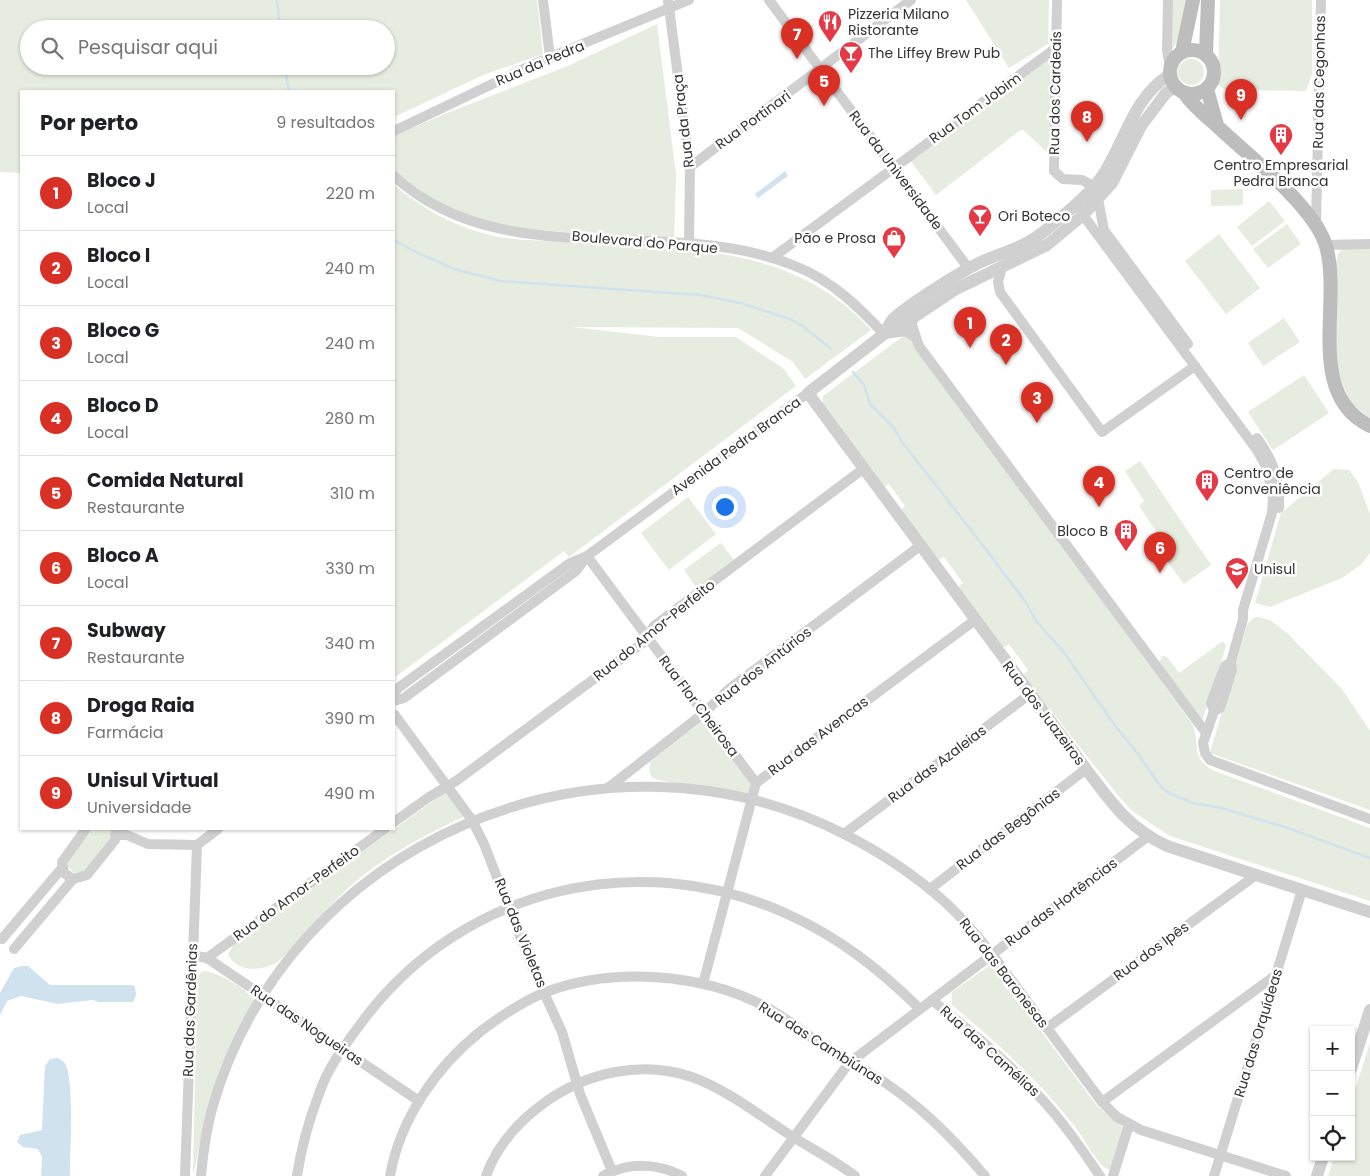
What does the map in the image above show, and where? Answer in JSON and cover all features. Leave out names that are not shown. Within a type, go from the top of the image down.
[{"type":"main road","points":[[1182,52],[1192,0]]},
{"type":"main road","points":[[1175,81],[1197,94],[1207,89],[1213,78],[1214,72],[1206,55],[1208,0]]},
{"type":"main road","points":[[1206,55],[1194,50],[1182,52],[1176,56],[1175,81],[1217,126],[1292,197],[1316,224],[1326,246],[1330,266],[1330,354],[1334,382],[1341,399],[1352,414],[1370,426]]},
{"type":"main road","points":[[1207,89],[1217,126]]},
{"type":"street","points":[[543,0],[550,58]]},
{"type":"street","name":"Rua da Pedra","points":[[395,130],[668,5],[689,0]]},
{"type":"street","name":"Rua da Universidade","points":[[769,0],[969,269]]},
{"type":"street","name":"Rua Portinari","points":[[690,166],[821,70],[911,0]]},
{"type":"street","name":"Rua dos Cardeais","points":[[1057,0],[1054,171],[1063,179],[1082,180],[1094,186]]},
{"type":"street","points":[[1168,0],[1167,50],[1175,81]]},
{"type":"street","name":"Rua das Cegonhas","points":[[1316,224],[1322,0]]},
{"type":"street","name":"Rua da Praça","points":[[668,5],[690,166],[689,243]]},
{"type":"street","name":"Rua Tom Jobim","points":[[772,258],[1056,48]]},
{"type":"street","name":"Avenida Pedra Branca","points":[[884,334],[893,319],[969,269],[1035,238],[1075,204],[1094,186],[1104,173],[1132,117],[1158,82],[1175,81]]},
{"type":"street","name":"Avenida Pedra Branca","points":[[395,692],[398,688],[570,563],[587,556],[808,393],[884,334],[913,318],[956,289],[1036,253],[1083,215],[1098,199],[1118,174],[1141,126],[1175,81]]},
{"type":"street","name":"Boulevard do Parque","points":[[395,177],[431,205],[489,228],[526,234],[689,243],[772,258],[796,266],[833,287],[860,308],[884,334]]},
{"type":"street","points":[[1098,199],[1104,230],[1274,465],[1280,496],[1279,512],[1249,613],[1243,619]]},
{"type":"street","points":[[1075,204],[1257,450],[1267,468],[1271,484],[1272,513],[1243,610],[1243,619],[1231,662],[1232,670],[1220,708],[1214,711],[1203,743],[1210,760],[1370,819]]},
{"type":"street","points":[[1326,246],[1370,244]]},
{"type":"street","points":[[1002,267],[998,282],[1000,292],[1102,432],[1195,366]]},
{"type":"street","points":[[913,318],[915,337],[919,346],[1206,733]]},
{"type":"street","points":[[884,334],[906,331],[915,337]]},
{"type":"street","name":"Rua dos Juazeiros","points":[[808,393],[1121,815],[1147,837],[1167,846],[1370,912]]},
{"type":"street","name":"Rua do Amor-Perfeito","points":[[395,821],[448,786],[648,638],[654,626],[863,469]]},
{"type":"street","name":"Rua dos Antúrios","points":[[608,788],[704,713],[729,690],[920,546]]},
{"type":"street","name":"Avenida Pedra Branca","points":[[395,701],[404,698],[576,571],[587,556]]},
{"type":"street","name":"Rua Flor Cheirosa","points":[[587,556],[756,783]]},
{"type":"street","name":"Rua das Avencas","points":[[703,984],[756,783],[975,620]]},
{"type":"street","name":"Rua das Azaleias","points":[[844,834],[1030,694]]},
{"type":"street","name":"Rua das Violetas","points":[[395,715],[472,820],[484,844],[530,962],[562,1032],[577,1084],[608,1174]]},
{"type":"street","name":"Rua das Begônias","points":[[930,889],[1086,769]]},
{"type":"street","name":"Rua das Baronesas","points":[[201,1176],[206,1133],[221,1081],[233,1051],[264,994],[279,971],[304,940],[333,910],[359,887],[416,848],[472,820],[540,800],[608,788],[667,787],[700,790],[752,800],[799,814],[844,834],[891,861],[930,889],[957,913],[992,954],[1102,1102],[1129,1125]]},
{"type":"street","points":[[2,939],[62,868],[64,857],[85,830]]},
{"type":"street","points":[[14,948],[73,879],[87,875],[117,832],[148,844],[197,845],[217,830]]},
{"type":"street","name":"Rua do Amor-Perfeito","points":[[207,958],[383,830]]},
{"type":"street","name":"Rua das Hortências","points":[[765,1176],[849,1063],[1147,837]]},
{"type":"street","name":"Rua das Gardênias","points":[[185,1176],[197,845]]},
{"type":"street","points":[[62,868],[73,879]]},
{"type":"street","name":"Rua dos Ipês","points":[[1047,1028],[1256,875]]},
{"type":"street","name":"Rua das Camélias","points":[[297,1176],[319,1092],[344,1048],[387,992],[428,954],[464,930],[509,907],[557,891],[609,883],[661,883],[727,894],[784,913],[833,938],[876,968],[920,1009]]},
{"type":"street","name":"Rua das Orquídeas","points":[[1214,1176],[1302,890]]},
{"type":"street","name":"Rua das Nogueiras","points":[[192,955],[207,958],[264,994],[419,1101]]},
{"type":"street","points":[[1102,1102],[1276,975]]},
{"type":"street","name":"Rua das Cambiúnas","points":[[390,1176],[400,1139],[419,1101],[441,1070],[474,1037],[496,1020],[545,992],[583,983],[630,978],[663,979],[703,984],[762,1005],[807,1032],[849,1063],[868,1071],[916,1105],[964,1150],[985,1176]]},
{"type":"street","name":"Rua das Camélias","points":[[932,1000],[1001,1058],[1038,1095],[1100,1176]]},
{"type":"street","points":[[1355,1057],[1370,1010]]},
{"type":"street","points":[[486,1176],[504,1140],[520,1122],[554,1095],[598,1076],[635,1068],[678,1073],[693,1077],[723,1092],[793,1137],[825,1154],[854,1176]]},
{"type":"street","points":[[1113,1176],[1129,1125],[1286,1176]]},
{"type":"street","points":[[1317,1176],[1322,1161]]},
{"type":"street","points":[[608,1174],[633,1166],[654,1166],[682,1176]]},
{"type":"shaded area","points":[[0,0],[537,0],[543,54],[483,75],[395,117],[395,90],[20,90],[20,173],[0,172]]},
{"type":"shaded area","points":[[966,0],[1049,0],[1048,44],[1009,68]]},
{"type":"shaded area","points":[[1172,0],[1188,0],[1183,35],[1171,50]]},
{"type":"shaded area","points":[[1220,0],[1312,0],[1312,74],[1306,91],[1226,90],[1218,85]]},
{"type":"shaded area","points":[[657,24],[676,175],[674,239],[506,228],[448,210],[395,172],[395,136],[570,65]]},
{"type":"shaded area","points":[[1052,56],[1050,155],[1022,129],[936,195],[910,160]]},
{"type":"shaded area","points":[[1191,59],[1200,63],[1204,72],[1200,81],[1191,85],[1182,81],[1178,72],[1182,63]]},
{"type":"shaded area","points":[[395,186],[415,201],[449,221],[496,236],[526,240],[689,249],[729,255],[768,265],[805,280],[839,301],[871,330],[805,379],[793,362],[738,328],[572,327],[659,337],[736,337],[784,369],[796,386],[569,557],[564,551],[395,677]]},
{"type":"shaded area","points":[[1243,189],[1243,205],[1211,206],[1211,190]]},
{"type":"shaded area","points":[[1269,201],[1285,221],[1252,246],[1237,227]]},
{"type":"shaded area","points":[[1287,224],[1301,244],[1268,268],[1253,249]]},
{"type":"shaded area","points":[[1219,234],[1260,288],[1226,314],[1185,261]]},
{"type":"shaded area","points":[[1370,247],[1370,418],[1351,403],[1336,369],[1336,263],[1338,254],[1343,248]]},
{"type":"shaded area","points":[[1284,318],[1300,342],[1263,366],[1248,343]]},
{"type":"shaded area","points":[[906,334],[911,336],[916,347],[1193,725],[1197,750],[1205,765],[1212,770],[1370,828],[1370,901],[1170,836],[1132,811],[1117,794],[1023,675],[1028,670],[1009,644],[1003,648],[957,588],[963,583],[944,557],[937,561],[899,511],[905,506],[889,484],[882,488],[822,405],[823,396]]},
{"type":"shaded area","points":[[1304,375],[1329,413],[1273,450],[1248,412]]},
{"type":"shaded area","points":[[1140,461],[1211,565],[1184,584],[1157,548],[1164,543],[1139,506],[1144,501],[1125,471]]},
{"type":"shaded area","points":[[1334,469],[1349,470],[1358,482],[1370,514],[1370,553],[1362,564],[1342,578],[1270,607],[1255,603],[1281,513]]},
{"type":"shaded area","points":[[688,497],[716,534],[669,570],[641,533]]},
{"type":"shaded area","points":[[721,543],[735,562],[698,590],[684,570]]},
{"type":"shaded area","points":[[1258,617],[1270,620],[1288,634],[1342,689],[1370,731],[1370,810],[1210,753],[1247,625],[1253,618]]},
{"type":"shaded area","points":[[1223,641],[1226,646],[1202,721],[1158,663],[1163,656],[1167,657],[1179,673]]},
{"type":"shaded area","points":[[704,720],[751,784],[748,795],[668,782],[651,776],[649,770],[651,761]]},
{"type":"shaded area","points":[[447,791],[464,815],[415,841],[356,881],[277,962],[268,967],[255,969],[242,967],[231,960],[228,954],[233,945]]},
{"type":"shaded area","points":[[92,830],[111,830],[111,837],[84,871],[74,873],[67,866],[68,860]]},
{"type":"shaded area","points":[[992,964],[1000,966],[1041,1031],[1097,1106],[1124,1128],[1110,1170],[1101,1164],[1077,1129],[1033,1079],[986,1034],[952,1005],[952,992]]},
{"type":"shaded area","points":[[202,971],[215,974],[239,986],[254,1001],[222,1063],[208,1106],[193,1176],[197,978]]},
{"type":"shaded area","points":[[1370,1043],[1370,1176],[1328,1176],[1333,1161],[1355,1161],[1355,1090]]},
{"type":"water","points":[[785,171],[788,176],[758,198],[755,194]]},
{"type":"water","points":[[28,966],[50,985],[132,985],[135,987],[136,995],[133,1002],[99,1002],[92,1000],[58,1004],[21,996],[7,1001],[0,1015],[0,993],[14,968]]},
{"type":"water","points":[[58,1058],[64,1062],[70,1082],[70,1176],[41,1176],[42,1157],[38,1149],[23,1147],[17,1142],[20,1135],[42,1130],[45,1066],[50,1059]]},
{"type":"waterway","points":[[277,0],[279,20]]},
{"type":"waterway","points":[[286,75],[289,90]]},
{"type":"waterway","points":[[395,241],[454,269],[501,281],[700,295],[741,303],[790,319],[804,327],[831,349]]},
{"type":"waterway","points":[[853,372],[864,385],[870,404],[894,428],[902,442],[1027,604],[1036,621],[1063,651],[1161,787],[1171,794],[1193,803],[1221,808],[1285,827],[1370,858]]},
{"type":"place","name":"Pizzeria Milano Ristorante","points":[[830,43]]},
{"type":"place","name":"Subway","points":[[797,59]]},
{"type":"place","name":"The Liffey Brew Pub","points":[[851,74]]},
{"type":"place","name":"Comida Natural","points":[[824,106]]},
{"type":"place","name":"Unisul Virtual","points":[[1241,120]]},
{"type":"place","name":"Droga Raia","points":[[1087,142]]},
{"type":"place","name":"Centro Empresarial Pedra Branca","points":[[1281,156]]},
{"type":"place","name":"Ori Boteco","points":[[980,237]]},
{"type":"place","name":"Pão e Prosa","points":[[894,259]]},
{"type":"place","name":"Bloco J","points":[[970,348]]},
{"type":"place","name":"Bloco I","points":[[1006,365]]},
{"type":"place","name":"Bloco G","points":[[1037,423]]},
{"type":"place","name":"Centro de Conveniência","points":[[1207,502]]},
{"type":"place","name":"Bloco D","points":[[1099,507]]},
{"type":"place","name":"Bloco B","points":[[1126,552]]},
{"type":"place","name":"Bloco A","points":[[1160,573]]},
{"type":"place","name":"Unisul","points":[[1237,590]]}]
